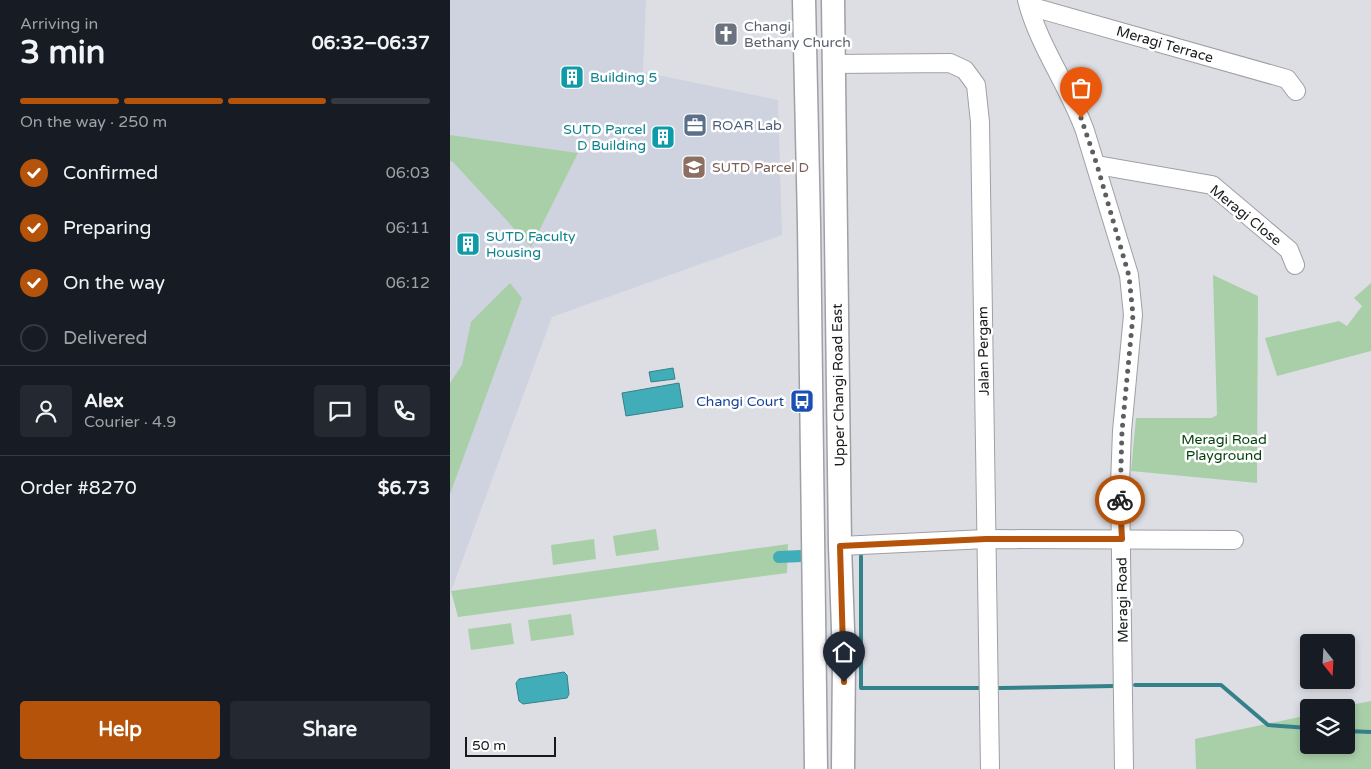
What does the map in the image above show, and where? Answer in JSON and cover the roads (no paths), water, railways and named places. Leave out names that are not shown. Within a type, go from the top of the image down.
[{"type":"main road","name":"Upper Changi Road East","points":[[804,0],[809,224],[816,769]]},
{"type":"main road","name":"Upper Changi Road East","points":[[833,0],[840,546],[844,648],[843,769]]},
{"type":"main road","points":[[809,224],[827,218],[836,208]]},
{"type":"main road","points":[[814,662],[832,658],[844,648]]},
{"type":"street","name":"Meragi Terrace","points":[[1028,3],[1287,79],[1296,90]]},
{"type":"street","name":"Meragi Road","points":[[1028,3],[1047,55],[1081,118],[1097,165],[1129,276],[1133,307],[1122,431],[1120,484],[1124,769]]},
{"type":"street","name":"Jalan Pergam","points":[[834,64],[950,63],[965,70],[976,85],[980,122],[990,769]]},
{"type":"street","name":"Meragi Close","points":[[1097,165],[1212,185],[1289,250],[1295,265]]},
{"type":"street","points":[[840,546],[986,539],[1234,540]]},
{"type":"water","points":[[673,368],[675,379],[651,382],[649,372]]},
{"type":"water","points":[[679,383],[683,407],[626,416],[622,393]]},
{"type":"water","points":[[564,672],[567,675],[569,694],[567,698],[523,704],[519,701],[516,683],[519,679]]},
{"type":"waterway","points":[[779,557],[802,556]]},
{"type":"waterway","points":[[861,556],[861,688],[978,688]]},
{"type":"waterway","points":[[1135,685],[1221,685],[1268,725],[1300,727]]},
{"type":"waterway","points":[[999,688],[1114,686]]},
{"type":"waterway","points":[[1355,731],[1371,732]]},
{"type":"place","name":"Changi Bethany Church","points":[[726,34]]},
{"type":"place","name":"Building 5","points":[[572,77]]},
{"type":"place","name":"ROAR Lab","points":[[695,125]]},
{"type":"place","name":"SUTD Parcel D Building","points":[[663,137]]},
{"type":"place","name":"SUTD Parcel D","points":[[694,167]]},
{"type":"place","name":"SUTD Faculty Housing","points":[[468,244]]},
{"type":"place","name":"Changi Court","points":[[802,401]]},
{"type":"park label","name":"Meragi Road Playground","points":[[1224,448]]}]
